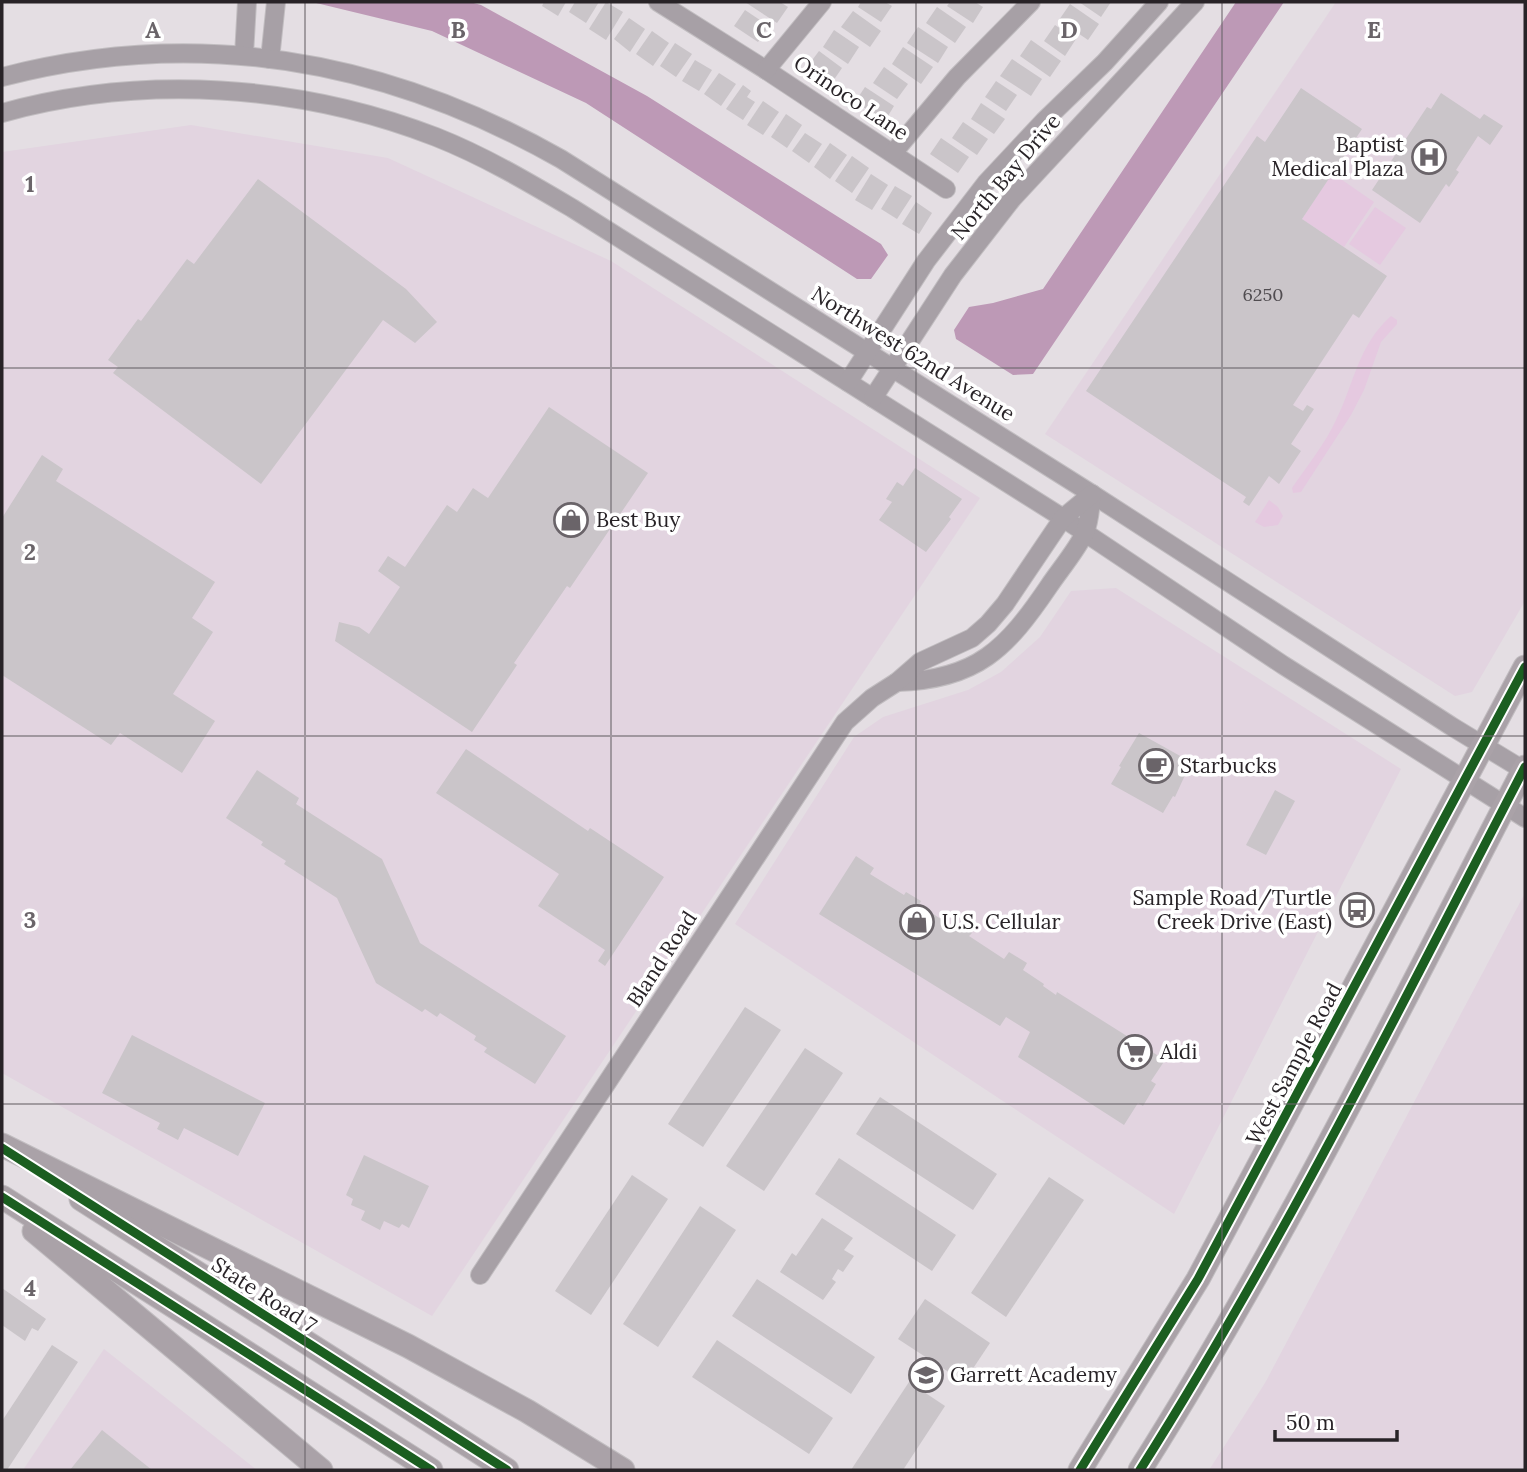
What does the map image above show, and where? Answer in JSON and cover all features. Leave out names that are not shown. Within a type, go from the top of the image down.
[{"type":"main road","name":"West Sample Road","points":[[1080,1470],[1198,1279],[1525,667]]},
{"type":"main road","points":[[1140,1470],[1231,1322],[1287,1222],[1525,769]]},
{"type":"main road","points":[[2,1147],[408,1346],[527,1411],[623,1470]]},
{"type":"main road","name":"State Road 7","points":[[2,1147],[507,1470]]},
{"type":"main road","points":[[2,1197],[431,1470]]},
{"type":"main road","points":[[2,1205],[321,1470]]},
{"type":"street","points":[[244,55],[247,2]]},
{"type":"street","points":[[270,59],[276,2]]},
{"type":"street","name":"Orinoco Lane","points":[[658,2],[766,69],[946,189]]},
{"type":"street","points":[[766,69],[822,2]]},
{"type":"street","points":[[893,153],[957,77],[1031,2]]},
{"type":"street","name":"North Bay Drive","points":[[848,382],[926,261],[986,183],[1044,121],[1105,62],[1159,2]]},
{"type":"street","name":"North Bay Drive","points":[[873,398],[953,275],[1012,199],[1195,2]]},
{"type":"street","name":"Northwest 62nd Avenue","points":[[2,77],[75,62],[111,58],[191,54],[244,55],[380,80],[452,105],[522,137],[561,159],[1092,494],[1483,746],[1525,769]]},
{"type":"street","points":[[2,113],[83,95],[158,89],[240,92],[348,109],[435,136],[471,152],[509,170],[572,208],[1063,517],[1283,665],[1525,818]]},
{"type":"street","points":[[1008,159],[1031,178]]},
{"type":"street","name":"Bland Road","points":[[480,1275],[845,722],[920,662],[972,638],[988,624],[1005,604],[1063,517],[1092,494]]},
{"type":"street","name":"Bland Road","points":[[897,682],[924,681],[963,671],[1008,641],[1085,532],[1092,494]]},
{"type":"shaded area","points":[[312,2],[470,2],[481,5],[647,96],[881,244],[888,255],[871,279],[857,279],[586,103],[432,31]]},
{"type":"shaded area","points":[[1236,2],[1284,2],[1033,374],[1013,375],[956,339],[954,330],[969,307],[1043,289]]},
{"type":"shaded area","points":[[1336,2],[1525,2],[1525,601],[1472,692],[1455,696],[1045,434]]},
{"type":"shaded area","points":[[191,125],[388,158],[611,261],[980,498],[432,1316],[2,1073],[2,152]]},
{"type":"shaded area","points":[[1332,173],[1374,202],[1344,247],[1302,219]]},
{"type":"shaded area","points":[[1375,207],[1406,228],[1380,265],[1349,244]]},
{"type":"shaded area","points":[[1391,316],[1397,320],[1397,324],[1381,342],[1364,390],[1351,415],[1301,492],[1293,493],[1292,488],[1332,429],[1371,340]]},
{"type":"shaded area","points":[[1269,500],[1278,507],[1283,516],[1278,525],[1264,527],[1255,522]]},
{"type":"shaded area","points":[[1116,588],[1401,769],[1174,1214],[735,924],[854,737],[883,717],[968,690],[1001,672],[1040,637],[1071,591]]},
{"type":"shaded area","points":[[1525,893],[1525,1470],[1209,1470],[1265,1383]]},
{"type":"shaded area","points":[[104,1349],[257,1470],[23,1470]]},
{"type":"building","points":[[544,2],[566,2],[558,16],[542,6]]},
{"type":"building","points":[[575,2],[599,2],[586,23],[569,12]]},
{"type":"building","points":[[606,2],[623,12],[606,40],[589,29]]},
{"type":"building","points":[[745,2],[780,2],[788,7],[777,23]]},
{"type":"building","points":[[861,2],[885,2],[892,6],[881,22],[858,7]]},
{"type":"building","points":[[950,2],[975,2],[983,7],[973,23],[947,6]]},
{"type":"building","points":[[1079,2],[1111,2],[1101,17]]},
{"type":"building","points":[[1070,4],[1099,24],[1088,40],[1059,20]]},
{"type":"building","points":[[937,7],[966,27],[955,43],[926,23]]},
{"type":"building","points":[[745,10],[769,26],[758,42],[734,26]]},
{"type":"building","points":[[853,11],[881,31],[870,47],[841,27]]},
{"type":"building","points":[[629,18],[645,29],[630,52],[614,39]]},
{"type":"building","points":[[1055,25],[1076,39],[1065,56],[1044,41]]},
{"type":"building","points":[[918,27],[948,47],[938,63],[907,43]]},
{"type":"building","points":[[834,30],[859,47],[848,64],[823,47]]},
{"type":"building","points":[[652,31],[669,43],[653,66],[636,54]]},
{"type":"building","points":[[1031,40],[1061,61],[1050,77],[1020,56]]},
{"type":"building","points":[[675,43],[692,54],[676,77],[660,66]]},
{"type":"building","points":[[903,47],[933,67],[921,84],[892,64]]},
{"type":"building","points":[[819,51],[842,68],[831,84],[807,67]]},
{"type":"building","points":[[1012,59],[1042,79],[1031,96],[1000,76]]},
{"type":"building","points":[[695,60],[712,70],[699,91],[682,81]]},
{"type":"building","points":[[884,67],[908,84],[897,99],[873,83]]},
{"type":"building","points":[[719,73],[736,84],[721,106],[704,94]]},
{"type":"building","points":[[996,81],[1017,95],[1006,111],[985,97]]},
{"type":"building","points":[[743,85],[751,91],[747,97],[755,102],[743,120],[726,109]]},
{"type":"building","points":[[865,87],[894,106],[885,121],[855,102]]},
{"type":"building","points":[[1301,88],[1362,129],[1302,219],[1387,276],[1359,318],[1353,314],[1293,405],[1303,411],[1307,405],[1314,409],[1291,444],[1301,451],[1279,484],[1269,476],[1249,506],[1243,502],[1246,497],[1086,391],[1257,136],[1265,142]]},
{"type":"building","name":"Baptist Medical Plaza","points":[[1441,93],[1480,119],[1484,114],[1503,126],[1490,145],[1478,136],[1456,170],[1459,172],[1449,187],[1446,184],[1420,223],[1372,190],[1427,107],[1431,109]]},
{"type":"building","points":[[763,101],[779,112],[763,135],[747,125]]},
{"type":"building","points":[[981,103],[1005,119],[994,134],[971,119]]},
{"type":"building","points":[[786,114],[802,125],[787,148],[771,137]]},
{"type":"building","points":[[963,122],[988,139],[977,155],[952,138]]},
{"type":"building","points":[[805,133],[822,144],[809,163],[792,151]]},
{"type":"building","points":[[941,138],[969,157],[958,173],[930,154]]},
{"type":"building","points":[[830,143],[847,155],[830,179],[814,167]]},
{"type":"building","points":[[852,156],[869,168],[852,193],[835,181]]},
{"type":"building","points":[[871,174],[888,185],[872,210],[855,200]]},
{"type":"building","points":[[258,179],[406,289],[437,322],[415,343],[383,320],[261,484],[113,373],[118,367],[108,360],[187,259],[194,264]]},
{"type":"building","points":[[895,186],[912,196],[897,219],[881,209]]},
{"type":"building","points":[[916,202],[932,213],[919,234],[902,224]]},
{"type":"building","points":[[549,407],[648,473],[570,588],[567,586],[514,663],[517,665],[472,732],[335,641],[339,622],[359,627],[369,634],[400,587],[378,571],[388,556],[405,567],[447,505],[457,512],[473,488],[488,498]]},
{"type":"building","points":[[42,455],[63,469],[56,481],[215,582],[192,618],[213,632],[173,694],[215,721],[182,773],[120,733],[111,745],[2,675],[2,518]]},
{"type":"building","points":[[915,468],[962,499],[949,517],[951,519],[926,552],[879,520],[892,502],[886,499],[897,482],[903,486]]},
{"type":"building","points":[[1139,733],[1191,762],[1175,797],[1173,796],[1163,813],[1111,784]]},
{"type":"building","points":[[466,749],[588,831],[590,828],[664,877],[605,966],[598,961],[605,950],[538,906],[559,874],[436,793]]},
{"type":"building","points":[[257,770],[299,798],[296,804],[382,859],[420,943],[566,1036],[535,1084],[484,1052],[487,1048],[474,1040],[476,1036],[440,1013],[437,1017],[425,1009],[422,1012],[376,983],[337,898],[284,864],[286,861],[261,845],[263,842],[226,818]]},
{"type":"building","points":[[1275,790],[1295,801],[1266,855],[1246,845]]},
{"type":"building","points":[[856,856],[874,868],[870,874],[904,895],[906,892],[921,901],[919,905],[955,928],[957,924],[972,933],[969,936],[1004,959],[1009,952],[1027,963],[1023,970],[1044,984],[1043,986],[1056,995],[1057,992],[1165,1060],[1151,1081],[1156,1084],[1143,1106],[1138,1103],[1124,1125],[1018,1057],[1030,1032],[1006,1017],[1000,1026],[819,914]]},
{"type":"building","points":[[745,1007],[781,1030],[703,1147],[668,1124]]},
{"type":"building","points":[[132,1035],[265,1103],[238,1156],[184,1128],[178,1140],[157,1129],[160,1123],[102,1093]]},
{"type":"building","points":[[805,1048],[843,1073],[764,1191],[726,1166]]},
{"type":"building","points":[[880,1097],[997,1174],[973,1210],[856,1134]]},
{"type":"building","points":[[364,1155],[429,1186],[409,1228],[402,1224],[399,1228],[384,1221],[380,1230],[361,1220],[365,1211],[351,1205],[353,1199],[346,1195]]},
{"type":"building","points":[[839,1158],[956,1235],[932,1271],[815,1194]]},
{"type":"building","points":[[632,1175],[668,1199],[591,1315],[555,1291]]},
{"type":"building","points":[[1049,1177],[1084,1200],[1006,1317],[971,1293]]},
{"type":"building","points":[[700,1206],[736,1230],[658,1347],[623,1324]]},
{"type":"building","points":[[822,1218],[853,1238],[844,1250],[854,1256],[843,1272],[838,1269],[832,1279],[836,1282],[823,1300],[780,1272],[792,1253],[796,1256]]},
{"type":"building","points":[[757,1279],[875,1357],[851,1394],[732,1316]]},
{"type":"building","points":[[2,1288],[46,1319],[38,1331],[32,1328],[25,1341],[2,1325]]},
{"type":"building","points":[[925,1299],[990,1343],[964,1382],[898,1339]]},
{"type":"building","points":[[717,1340],[833,1418],[809,1454],[692,1377]]},
{"type":"building","points":[[52,1345],[78,1362],[7,1470],[2,1470],[2,1421]]},
{"type":"building","points":[[909,1382],[945,1406],[903,1470],[851,1470]]},
{"type":"building","points":[[102,1430],[152,1470],[70,1470]]},
{"type":"cycle path","points":[[1080,1470],[1198,1279],[1525,667]]},
{"type":"cycle path","points":[[1140,1470],[1193,1385],[1292,1211],[1525,767]]},
{"type":"cycle path","points":[[2,1148],[507,1470]]},
{"type":"cycle path","points":[[2,1197],[431,1470]]},
{"type":"place","name":"Baptist Medical Plaza","points":[[1429,157]]},
{"type":"place","name":"Best Buy","points":[[571,520]]},
{"type":"place","name":"Starbucks","points":[[1156,766]]},
{"type":"place","name":"Sample Road/Turtle Creek Drive (East)","points":[[1357,910]]},
{"type":"place","name":"U.S. Cellular","points":[[917,922]]},
{"type":"place","name":"Aldi","points":[[1135,1052]]},
{"type":"place","name":"Garrett Academy","points":[[926,1375]]}]
